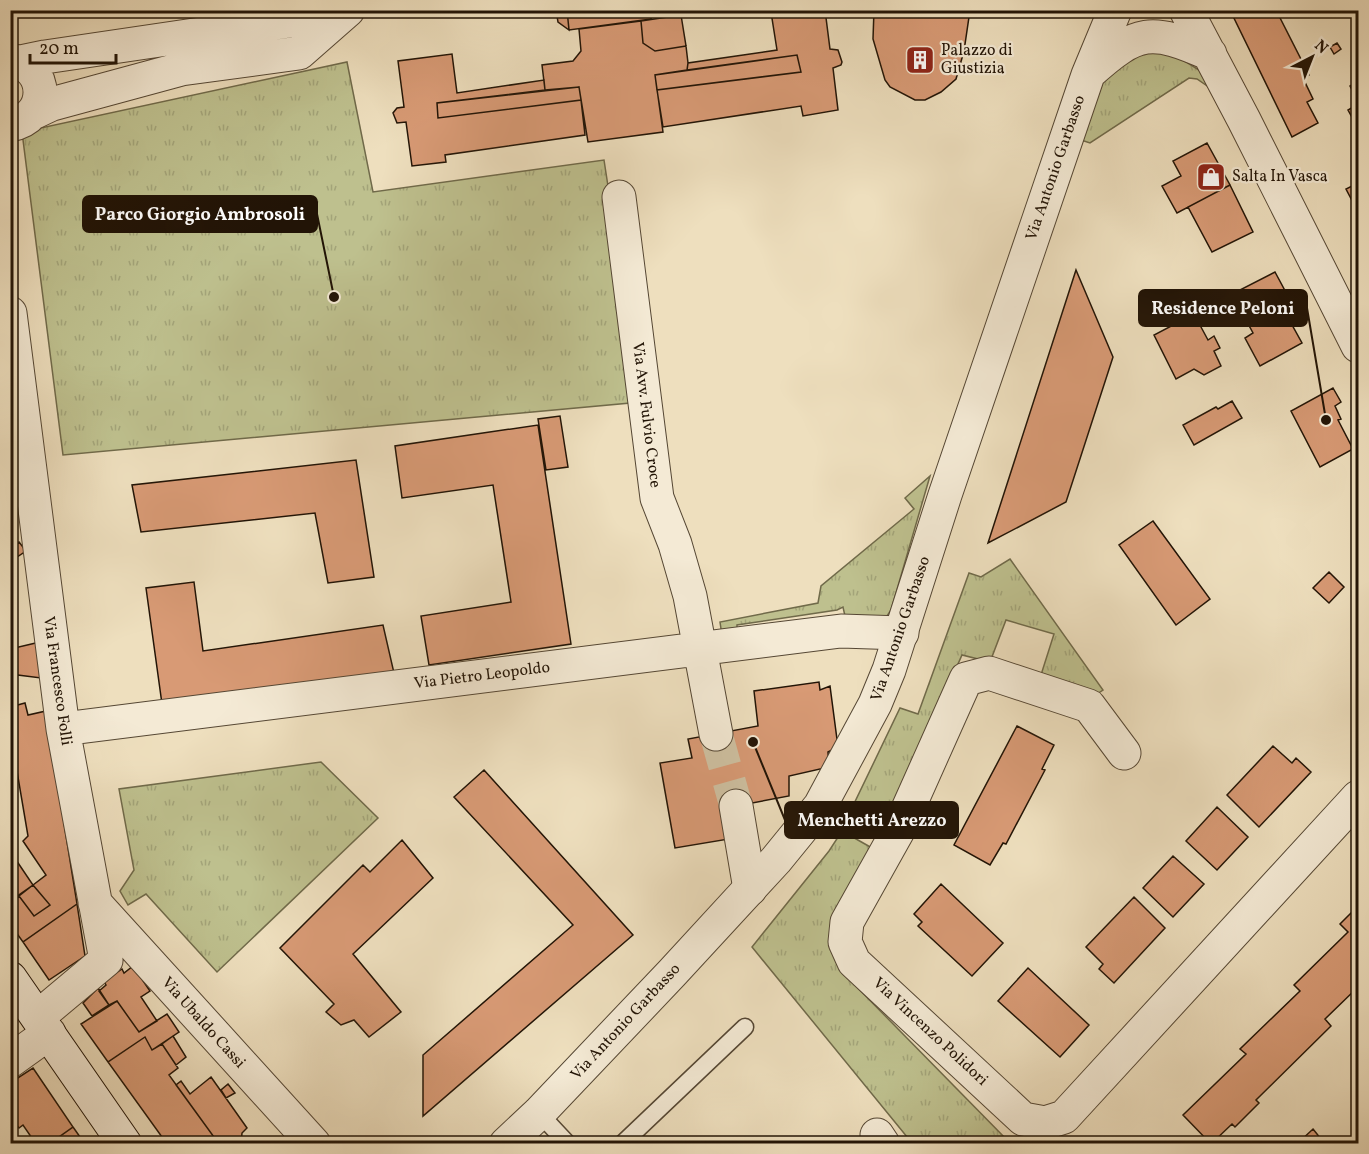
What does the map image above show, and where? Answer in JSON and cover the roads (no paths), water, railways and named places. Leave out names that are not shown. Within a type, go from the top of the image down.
[{"type":"street","name":"Via Antonio Garbasso","points":[[1088,75],[1098,10]]},
{"type":"street","name":"Via Antonio Garbasso","points":[[506,1143],[539,1113],[750,889],[820,806],[875,704],[902,633],[945,495],[1088,75],[1115,10]]},
{"type":"street","points":[[1186,10],[1359,346]]},
{"type":"street","points":[[16,61],[296,20],[338,19]]},
{"type":"street","points":[[17,124],[52,104],[182,69],[299,53],[338,19]]},
{"type":"street","name":"Via Antonio Garbasso","points":[[1088,75],[1112,53],[1138,38],[1162,36],[1179,40],[1210,54]]},
{"type":"street","points":[[16,61],[31,69],[37,78],[40,90],[39,101],[17,124]]},
{"type":"street","name":"Via Avv. Fulvio Croce","points":[[619,197],[657,498],[678,554],[690,596],[716,734]]},
{"type":"street","name":"Via Francesco Folli","points":[[10,313],[63,729],[106,960],[43,1025]]},
{"type":"street","name":"Via Pietro Leopoldo","points":[[63,729],[841,630],[902,633]]},
{"type":"street","name":"Via Vincenzo Polidori","points":[[1064,1117],[1045,1123],[1023,1119],[854,962],[845,942],[847,922],[899,830],[966,679],[989,673],[1089,706],[1124,753]]},
{"type":"street","points":[[1040,1143],[1359,797]]},
{"type":"street","points":[[736,806],[750,889]]},
{"type":"street","name":"Via Ubaldo Cassi","points":[[94,902],[179,998],[314,1143]]},
{"type":"street","points":[[10,978],[125,1143]]},
{"type":"street","points":[[10,1060],[43,1025]]},
{"type":"lane","points":[[139,43],[146,79]]},
{"type":"lane","points":[[622,1143],[746,1027]]},
{"type":"lane","points":[[539,1113],[568,1143]]},
{"type":"tunnel","points":[[716,734],[736,806]]},
{"type":"place","name":"Palazzo di Giustizia","points":[[920,60]]},
{"type":"place","name":"Salta In Vasca","points":[[1211,177]]},
{"type":"place","name":"Parco Giorgio Ambrosoli","points":[[334,297]]},
{"type":"place","name":"Residence Peloni","points":[[1326,420]]},
{"type":"place","name":"Menchetti Arezzo","points":[[753,742]]}]
